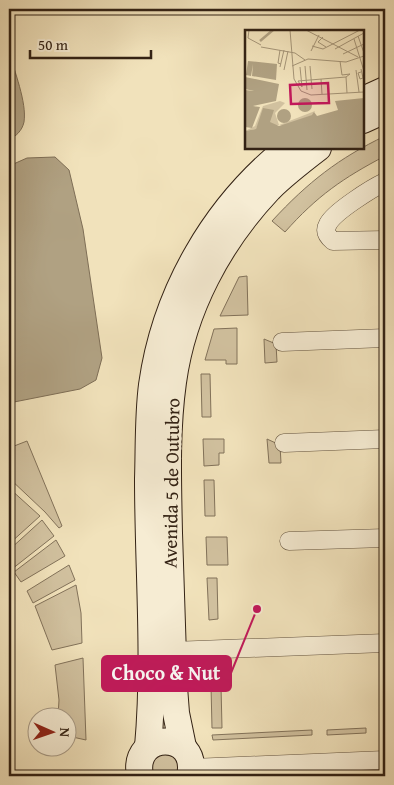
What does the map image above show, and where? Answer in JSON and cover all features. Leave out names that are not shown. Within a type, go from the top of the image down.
[{"type":"main road","points":[[364,100],[385,90]]},
{"type":"main road","points":[[364,120],[385,110]]},
{"type":"main road","name":"Avenida 5 de Outubro","points":[[140,776],[139,761],[142,753],[148,747],[152,688],[148,519],[149,428],[152,385],[159,347],[180,286],[211,231],[243,188],[287,149]]},
{"type":"main road","name":"Avenida 5 de Outubro","points":[[189,764],[176,713],[172,651],[167,472],[168,428],[178,353],[197,296],[210,269],[230,237],[271,188],[317,149]]},
{"type":"main road","points":[[148,747],[162,741],[176,743],[189,764]]},
{"type":"street","points":[[385,182],[349,205],[328,223],[326,230],[327,236],[332,241],[385,240]]},
{"type":"street","points":[[282,342],[385,338]]},
{"type":"street","points":[[284,443],[385,439]]},
{"type":"street","points":[[289,541],[385,538]]},
{"type":"street","points":[[172,651],[385,643]]},
{"type":"street","points":[[189,764],[385,760]]},
{"type":"shaded area","points":[[9,51],[24,105],[24,122],[22,128],[9,140]]},
{"type":"shaded area","points":[[385,136],[385,156],[331,189],[308,208],[285,232],[272,221],[311,183],[353,153],[364,149],[364,146]]},
{"type":"shaded area","points":[[55,157],[69,170],[83,229],[102,358],[96,380],[80,389],[9,403],[9,166],[27,158]]},
{"type":"shaded area","points":[[247,276],[248,315],[220,316],[239,277]]},
{"type":"shaded area","points":[[237,328],[237,364],[226,364],[226,360],[205,360],[214,329]]},
{"type":"shaded area","points":[[264,339],[276,344],[277,362],[265,363]]},
{"type":"shaded area","points":[[201,374],[210,374],[211,417],[202,417]]},
{"type":"shaded area","points":[[203,439],[224,439],[224,453],[219,453],[219,465],[204,466]]},
{"type":"shaded area","points":[[267,439],[280,445],[281,463],[269,463]]},
{"type":"shaded area","points":[[27,441],[62,526],[59,528],[9,478],[9,448]]},
{"type":"shaded area","points":[[204,480],[214,480],[215,516],[205,516]]},
{"type":"shaded area","points":[[9,488],[40,516],[9,544]]},
{"type":"shaded area","points":[[42,520],[54,536],[12,569],[9,565],[9,550]]},
{"type":"shaded area","points":[[206,537],[227,537],[228,565],[207,565]]},
{"type":"shaded area","points":[[56,540],[65,556],[21,582],[14,572]]},
{"type":"shaded area","points":[[69,565],[75,580],[33,603],[27,591]]},
{"type":"shaded area","points":[[207,578],[217,578],[218,619],[209,620]]},
{"type":"shaded area","points":[[76,585],[81,613],[82,643],[52,650],[35,606]]},
{"type":"shaded area","points":[[83,658],[86,740],[78,738],[78,708],[59,708],[55,665]]},
{"type":"shaded area","points":[[211,686],[221,686],[222,728],[212,728]]},
{"type":"shaded area","points":[[366,728],[366,733],[327,735],[327,730]]},
{"type":"shaded area","points":[[312,730],[312,735],[213,740],[212,735]]},
{"type":"shaded area","points":[[158,753],[177,757],[179,776],[151,776],[150,761]]},
{"type":"place","name":"Choco & Nut","points":[[257,609]]}]
